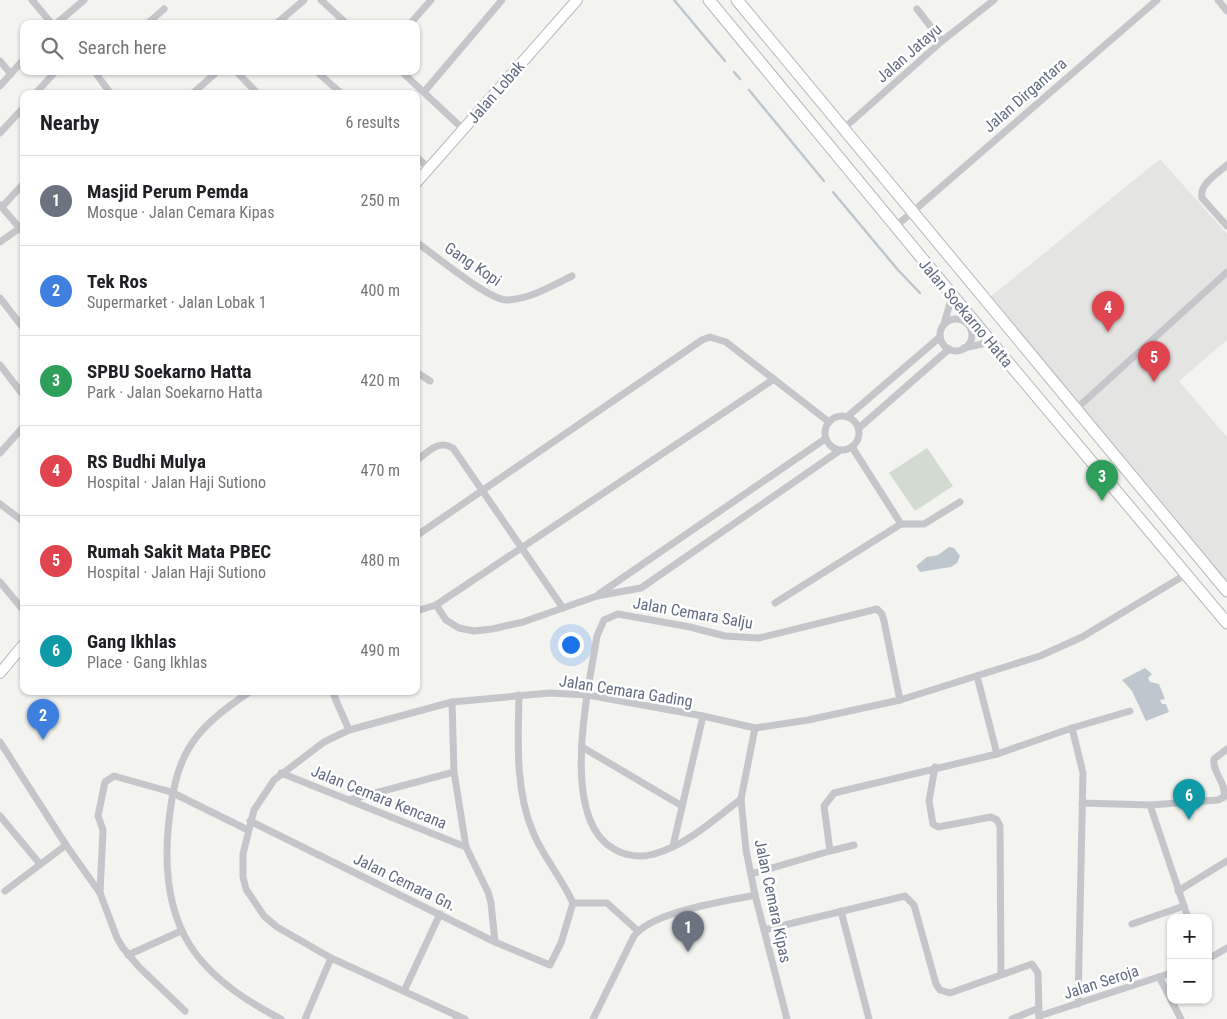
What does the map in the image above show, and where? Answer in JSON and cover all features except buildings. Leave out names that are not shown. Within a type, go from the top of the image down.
[{"type":"main road","name":"Jalan Lobak","points":[[420,178],[577,0]]},
{"type":"main road","name":"Jalan Soekarno Hatta","points":[[709,0],[952,296],[1227,624]]},
{"type":"main road","name":"Jalan Soekarno Hatta","points":[[737,0],[1227,591]]},
{"type":"main road","points":[[1209,603],[1221,602],[1227,591]]},
{"type":"main road","points":[[0,673],[20,649]]},
{"type":"street","points":[[32,0],[50,20]]},
{"type":"street","points":[[59,20],[84,0]]},
{"type":"street","points":[[281,20],[304,0]]},
{"type":"street","points":[[321,0],[343,20]]},
{"type":"street","points":[[414,20],[431,0]]},
{"type":"street","points":[[424,92],[502,0]]},
{"type":"street","name":"Jalan Jatayu","points":[[843,129],[942,41],[994,0]]},
{"type":"street","name":"Jalan Dirgantara","points":[[896,227],[1156,0]]},
{"type":"street","points":[[1218,0],[1227,11]]},
{"type":"street","points":[[152,20],[164,9]]},
{"type":"street","points":[[917,9],[942,41]]},
{"type":"street","points":[[0,62],[11,74]]},
{"type":"street","points":[[0,86],[20,64]]},
{"type":"street","points":[[39,90],[52,75]]},
{"type":"street","points":[[97,75],[106,90]]},
{"type":"street","points":[[197,90],[213,75]]},
{"type":"street","points":[[240,75],[254,90]]},
{"type":"street","points":[[321,75],[337,90]]},
{"type":"street","points":[[405,75],[463,129]]},
{"type":"street","points":[[0,133],[20,111]]},
{"type":"street","points":[[420,160],[429,168]]},
{"type":"street","points":[[1227,165],[1204,185],[1201,192],[1202,198],[1227,226]]},
{"type":"street","points":[[20,187],[1,206],[20,228]]},
{"type":"street","points":[[0,242],[20,231]]},
{"type":"street","name":"Gang Kopi","points":[[420,245],[477,286],[502,300],[530,295],[572,276]]},
{"type":"street","points":[[1076,409],[1227,272]]},
{"type":"street","points":[[847,417],[940,337],[952,296]]},
{"type":"street","points":[[0,298],[20,324]]},
{"type":"street","points":[[944,324],[958,319],[970,326],[971,341],[964,348]]},
{"type":"street","points":[[940,337],[943,344],[949,349],[957,351],[991,342]]},
{"type":"street","points":[[420,533],[702,340],[718,338],[829,422]]},
{"type":"street","points":[[859,428],[949,349]]},
{"type":"street","points":[[0,365],[20,391]]},
{"type":"street","points":[[420,375],[430,381]]},
{"type":"street","points":[[420,611],[436,605],[774,379]]},
{"type":"street","points":[[436,605],[452,625],[474,631],[507,627],[597,596],[637,589],[649,584],[839,451],[852,447],[859,438],[859,428],[852,419],[847,417],[837,417],[829,422],[825,430],[825,439],[831,447],[839,451]]},
{"type":"street","points":[[0,453],[20,433]]},
{"type":"street","points":[[597,596],[825,439]]},
{"type":"street","points":[[420,458],[435,446],[447,444],[453,448],[563,608]]},
{"type":"street","points":[[852,447],[901,524]]},
{"type":"street","points":[[775,603],[901,524],[924,524],[960,502]]},
{"type":"street","points":[[0,504],[20,519]]},
{"type":"street","name":"Jalan Cemara Gading","points":[[460,1018],[331,958],[277,927],[264,916],[252,899],[243,877],[242,865],[250,821],[261,797],[281,773],[324,742],[349,730],[452,702],[519,695],[550,693],[588,696],[703,716],[755,728],[900,700],[1040,656],[1082,637],[1185,574]]},
{"type":"street","points":[[0,582],[20,606]]},
{"type":"street","name":"Jalan Cemara Salju","points":[[588,696],[599,629],[604,620],[614,615],[680,625],[725,636],[759,638],[872,609],[882,614],[900,700]]},
{"type":"street","points":[[977,676],[997,754]]},
{"type":"street","points":[[245,695],[208,724],[194,738],[179,765],[171,792],[166,860],[167,883],[172,910],[180,931],[204,963],[225,985],[281,1019]]},
{"type":"street","points":[[334,695],[349,730]]},
{"type":"street","points":[[519,695],[519,760],[526,813],[536,840],[573,903],[608,904],[638,931]]},
{"type":"street","points":[[588,696],[582,747],[581,783],[588,813],[601,839],[616,850],[629,855],[648,855],[673,846],[712,822],[741,799]]},
{"type":"street","points":[[452,702],[454,772],[466,847],[492,903],[494,942]]},
{"type":"street","points":[[830,851],[824,806],[834,793],[935,767],[997,754],[1072,728],[1130,711]]},
{"type":"street","points":[[673,846],[703,716]]},
{"type":"street","name":"Jalan Cemara Kipas","points":[[755,728],[741,799],[755,895],[787,1019]]},
{"type":"street","points":[[1072,728],[1081,760],[1082,803],[1078,1004]]},
{"type":"street","points":[[1,745],[66,845],[100,893],[117,938],[128,955],[185,1012]]},
{"type":"street","points":[[582,747],[682,806]]},
{"type":"street","points":[[1082,803],[1150,805],[1221,799],[1225,791],[1213,765],[1214,759],[1227,749]]},
{"type":"street","points":[[935,767],[929,801],[933,824],[938,827],[991,817],[997,820],[1000,826],[1001,974]]},
{"type":"street","points":[[349,800],[454,772]]},
{"type":"street","name":"Jalan Cemara Kencana","points":[[281,773],[466,847]]},
{"type":"street","points":[[100,893],[103,830],[98,816],[106,781],[114,776],[171,792],[248,830]]},
{"type":"street","points":[[1150,805],[1187,914]]},
{"type":"street","points":[[0,816],[40,864]]},
{"type":"street","name":"Jalan Cemara Gn.","points":[[250,821],[494,942],[550,965],[561,943],[573,903]]},
{"type":"street","points":[[5,890],[66,845]]},
{"type":"street","points":[[751,874],[854,845]]},
{"type":"street","points":[[1178,891],[1227,861]]},
{"type":"street","points":[[593,1019],[638,931],[663,916],[755,895]]},
{"type":"street","points":[[764,930],[900,895],[908,897],[914,905],[936,984],[944,993],[1029,964],[1034,965],[1038,973],[1039,1018]]},
{"type":"street","points":[[1132,924],[1184,906]]},
{"type":"street","points":[[841,911],[869,1019]]},
{"type":"street","points":[[404,991],[440,914]]},
{"type":"street","points":[[128,955],[180,931]]},
{"type":"street","points":[[1212,957],[1227,948]]},
{"type":"street","points":[[305,1019],[331,958]]},
{"type":"street","name":"Jalan Seroja","points":[[1039,1018],[1167,974]]},
{"type":"street","points":[[1160,977],[1167,992]]},
{"type":"street","points":[[1173,1004],[1181,1019]]},
{"type":"street","points":[[1012,1019],[1039,1008]]},
{"type":"shaded area","points":[[1160,159],[1227,234],[1227,340],[1179,381],[1227,437],[1227,580],[1222,577],[989,298]]},
{"type":"shaded area","points":[[927,448],[953,486],[915,511],[889,473]]},
{"type":"shaded area","points":[[949,547],[954,548],[960,556],[957,563],[951,567],[920,572],[916,566],[927,557],[938,555]]},
{"type":"shaded area","points":[[1145,668],[1152,674],[1148,678],[1150,682],[1159,684],[1165,699],[1160,700],[1162,704],[1166,704],[1169,712],[1146,721],[1132,691],[1122,680]]},
{"type":"waterway","points":[[674,0],[725,61]]},
{"type":"waterway","points":[[734,72],[740,79]]},
{"type":"waterway","points":[[749,90],[824,181]]},
{"type":"waterway","points":[[833,192],[898,270],[920,293]]},
{"type":"place","name":"RS Budhi Mulya","points":[[1108,332]]},
{"type":"place","name":"Rumah Sakit Mata PBEC","points":[[1154,382]]},
{"type":"place","name":"SPBU Soekarno Hatta","points":[[1102,501]]},
{"type":"place","name":"Tek Ros","points":[[43,740]]},
{"type":"place","name":"Gang Ikhlas","points":[[1189,820]]},
{"type":"place","name":"Masjid Perum Pemda","points":[[688,952]]}]
